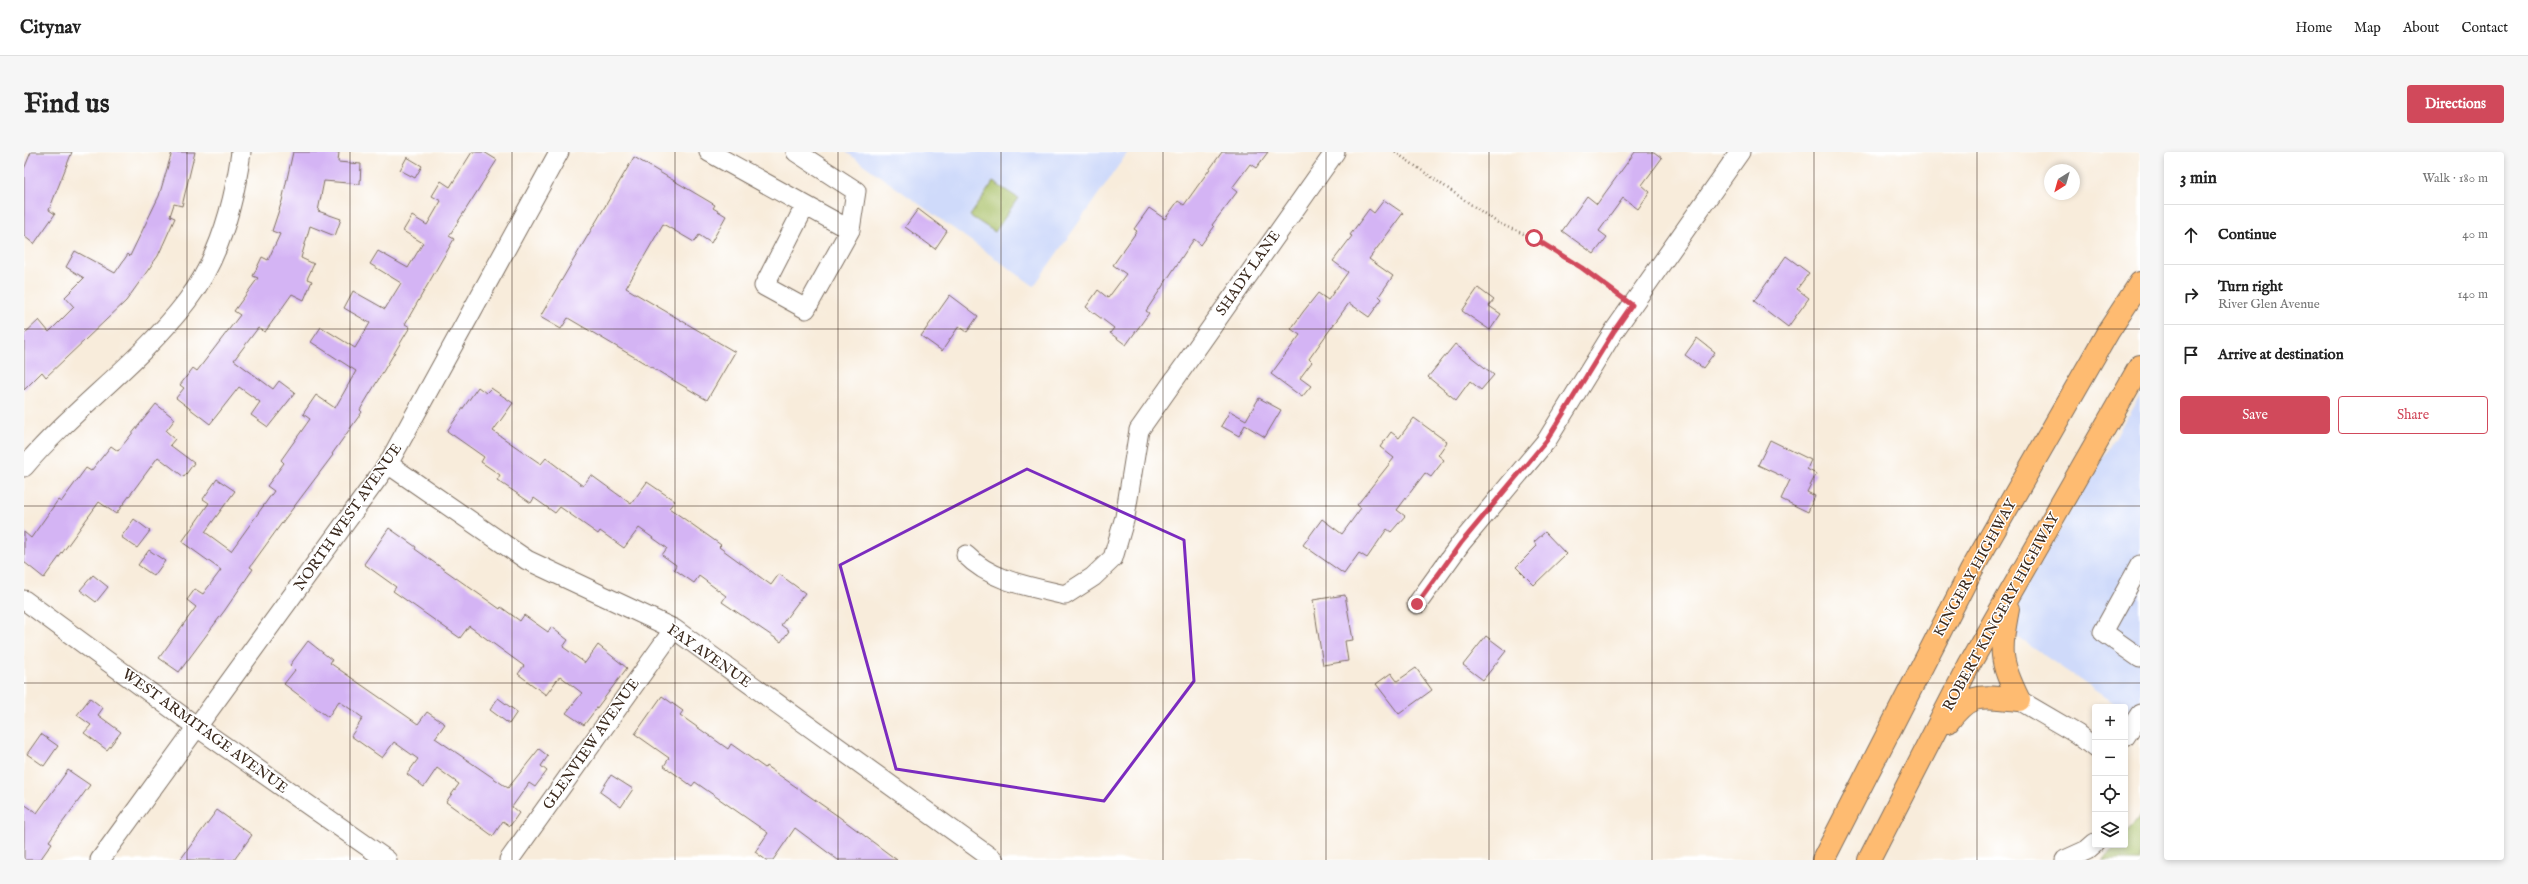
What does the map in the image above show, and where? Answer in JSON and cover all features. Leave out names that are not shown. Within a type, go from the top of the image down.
[{"type":"highway","name":"KINGERY HIGHWAY","points":[[1823,860],[1971,571],[2104,339],[2140,283]]},
{"type":"highway","name":"ROBERT KINGERY HIGHWAY","points":[[1869,860],[1969,666],[2140,366]]},
{"type":"highway","points":[[2010,593],[2001,646],[2005,673],[2019,700]]},
{"type":"highway","points":[[1920,760],[1965,702],[1978,697],[2019,700]]},
{"type":"street","points":[[24,467],[164,330],[188,300],[209,265],[225,228],[236,189],[241,152]]},
{"type":"street","name":"NORTH WEST AVENUE","points":[[100,860],[388,464],[559,152]]},
{"type":"street","points":[[709,152],[850,230]]},
{"type":"street","points":[[796,152],[856,191],[850,230],[806,309],[764,286],[805,206]]},
{"type":"street","name":"SHADY LANE","points":[[966,555],[978,568],[1023,586],[1065,595],[1093,577],[1113,558],[1125,517],[1139,430],[1162,395],[1335,152]]},
{"type":"street","points":[[1417,604],[1461,543],[1547,440],[1614,331],[1740,152]]},
{"type":"street","name":"FAY AVENUE","points":[[388,464],[527,560],[674,628],[994,860]]},
{"type":"street","points":[[2140,565],[2103,632],[2140,658]]},
{"type":"street","name":"WEST ARMITAGE AVENUE","points":[[24,600],[197,727],[387,860]]},
{"type":"street","name":"GLENVIEW AVENUE","points":[[509,860],[674,628]]},
{"type":"street","points":[[2019,700],[2077,734],[2092,746]]},
{"type":"street","points":[[2128,732],[2140,714]]},
{"type":"street","points":[[2065,860],[2087,850],[2092,846]]},
{"type":"path","points":[[1395,152],[1498,223],[1534,238],[1582,268],[1632,305]]},
{"type":"highlighted area","points":[[1027,469],[1184,540],[1194,681],[1104,801],[896,769],[840,565]]},
{"type":"shaded area","points":[[846,152],[1128,152],[1034,286]]},
{"type":"shaded area","points":[[2140,395],[2140,721],[2128,713],[2128,704],[2115,704],[2013,634],[2018,600]]},
{"type":"green space","points":[[993,182],[1018,198],[995,232],[970,216]]},
{"type":"green space","points":[[2140,815],[2140,860],[2102,860],[2116,848],[2128,848],[2128,832]]},
{"type":"building","points":[[31,152],[72,152],[49,210],[55,214],[34,244],[24,236],[24,169]]},
{"type":"building","points":[[172,152],[195,152],[182,206],[174,204],[170,216],[175,218],[158,256],[126,301],[46,377],[42,372],[24,390],[24,334],[39,320],[49,332],[74,307],[65,297],[84,278],[66,267],[75,251],[115,273],[128,254],[130,256],[159,196]]},
{"type":"building","points":[[293,152],[339,152],[338,162],[361,164],[360,184],[324,181],[318,211],[341,219],[335,236],[310,226],[301,258],[314,264],[307,279],[312,281],[304,300],[292,294],[265,332],[258,328],[234,360],[273,389],[279,381],[295,393],[268,427],[251,415],[260,402],[239,387],[210,424],[176,398],[184,388],[180,385],[193,368],[197,371],[240,315],[234,311],[258,278],[253,276],[262,257],[268,260],[280,234],[272,231],[282,201]]},
{"type":"building","points":[[472,152],[484,152],[497,160],[449,236],[454,239],[405,324],[410,327],[360,410],[362,412],[332,454],[333,455],[250,567],[253,569],[179,672],[159,658],[196,607],[187,600],[195,589],[203,594],[221,570],[182,542],[209,503],[203,499],[217,479],[235,491],[205,532],[231,551],[274,491],[267,486],[284,463],[281,460],[310,419],[303,414],[316,395],[335,408],[356,371],[311,342],[321,327],[355,348],[370,323],[344,308],[353,291],[385,309],[401,283],[370,264],[378,251],[408,268],[423,243],[403,231],[412,216],[427,225],[441,201],[432,196],[441,181],[450,187]]},
{"type":"building","points":[[1222,152],[1268,152],[1256,168],[1250,164],[1232,188],[1237,192],[1212,225],[1214,227],[1201,245],[1194,239],[1146,311],[1149,313],[1126,345],[1110,333],[1114,328],[1086,307],[1098,290],[1108,298],[1126,274],[1113,265],[1137,231],[1134,229],[1149,208],[1165,219],[1178,201],[1184,205]]},
{"type":"building","points":[[1635,152],[1654,152],[1662,158],[1642,185],[1650,192],[1638,209],[1623,198],[1599,231],[1607,237],[1594,254],[1562,231],[1587,196],[1597,204]]},
{"type":"building","points":[[407,157],[422,166],[415,178],[400,170]]},
{"type":"building","points":[[634,157],[715,205],[713,208],[726,216],[711,243],[699,235],[694,242],[663,224],[626,288],[735,352],[707,400],[568,318],[561,329],[540,317]]},
{"type":"building","points":[[1384,200],[1403,213],[1369,259],[1393,276],[1379,296],[1382,299],[1369,317],[1349,303],[1309,359],[1312,362],[1300,378],[1311,386],[1302,397],[1271,374],[1300,335],[1291,329],[1303,312],[1318,293],[1328,300],[1348,272],[1333,261],[1352,236],[1350,235],[1369,209],[1374,213]]},
{"type":"building","points":[[918,209],[947,231],[935,249],[905,227]]},
{"type":"building","points":[[1786,256],[1809,273],[1797,289],[1809,298],[1788,327],[1754,301]]},
{"type":"building","points":[[1478,288],[1494,300],[1489,306],[1501,314],[1490,330],[1462,311]]},
{"type":"building","points":[[950,295],[978,316],[967,332],[959,326],[942,351],[921,336]]},
{"type":"building","points":[[1697,338],[1715,352],[1703,368],[1685,355]]},
{"type":"building","points":[[1455,344],[1494,375],[1481,390],[1470,381],[1456,400],[1428,377]]},
{"type":"building","points":[[478,387],[486,393],[491,388],[513,403],[493,431],[541,464],[546,458],[583,486],[591,475],[631,504],[647,482],[675,501],[669,508],[721,545],[719,547],[771,585],[779,574],[805,593],[781,625],[789,631],[781,642],[722,602],[726,596],[699,576],[694,583],[674,569],[676,565],[662,555],[667,548],[639,528],[624,548],[600,531],[598,534],[560,507],[555,513],[534,498],[531,503],[497,480],[500,475],[481,462],[484,457],[447,431]]},
{"type":"building","points":[[1259,398],[1281,410],[1265,437],[1245,425],[1239,436],[1221,426],[1230,411],[1246,420]]},
{"type":"building","points":[[156,404],[175,419],[166,431],[175,439],[170,445],[194,463],[184,477],[158,457],[116,514],[99,502],[44,578],[24,562],[24,532],[31,538],[58,500],[61,502],[86,468],[91,471],[111,446],[118,451]]},
{"type":"building","points":[[1414,418],[1447,442],[1438,455],[1444,460],[1431,477],[1425,473],[1397,510],[1405,516],[1391,532],[1387,529],[1367,558],[1359,553],[1344,574],[1303,545],[1322,519],[1342,534],[1361,508],[1357,505],[1394,458],[1380,447],[1391,432],[1399,438]]},
{"type":"building","points":[[1770,440],[1811,460],[1807,469],[1816,474],[1807,492],[1815,496],[1808,512],[1781,499],[1790,480],[1758,465]]},
{"type":"building","points":[[134,519],[150,531],[137,548],[121,537]]},
{"type":"building","points":[[389,528],[416,547],[415,549],[500,609],[501,607],[520,621],[524,615],[548,632],[551,627],[568,640],[563,647],[585,663],[598,645],[627,668],[584,725],[566,713],[582,693],[560,676],[546,695],[518,674],[524,666],[469,626],[460,638],[393,591],[396,587],[364,564]]},
{"type":"building","points":[[1545,532],[1566,554],[1534,585],[1516,567],[1537,546],[1534,542]]},
{"type":"building","points":[[149,550],[165,561],[154,576],[138,565]]},
{"type":"building","points":[[93,575],[108,587],[96,602],[80,590]]},
{"type":"building","points":[[1345,595],[1353,640],[1345,641],[1348,661],[1323,665],[1313,600]]},
{"type":"building","points":[[1486,636],[1506,651],[1483,680],[1463,665]]},
{"type":"building","points":[[308,641],[332,660],[330,663],[418,724],[427,712],[445,724],[435,738],[508,788],[539,749],[548,756],[541,766],[547,771],[535,787],[529,783],[512,807],[519,813],[510,826],[503,821],[493,836],[446,802],[459,784],[437,768],[424,787],[407,774],[418,759],[394,742],[382,758],[351,736],[363,718],[339,701],[328,717],[284,684],[295,670],[290,665]]},
{"type":"building","points":[[1416,668],[1432,690],[1399,714],[1376,684],[1391,673],[1397,681]]},
{"type":"building","points":[[662,696],[683,711],[680,715],[728,749],[731,744],[765,768],[766,766],[838,816],[897,860],[838,860],[795,828],[773,860],[766,860],[755,852],[768,833],[695,782],[692,786],[664,766],[669,758],[635,734]]},
{"type":"building","points":[[90,698],[103,708],[98,715],[121,732],[107,750],[84,733],[91,725],[77,715]]},
{"type":"building","points":[[498,698],[517,712],[509,724],[490,710]]},
{"type":"building","points":[[41,734],[58,746],[44,766],[27,754]]},
{"type":"building","points":[[68,770],[90,785],[49,841],[52,843],[40,860],[24,860],[24,804],[37,813]]},
{"type":"building","points":[[611,775],[633,789],[621,807],[600,792]]},
{"type":"building","points":[[217,810],[252,835],[234,860],[180,860]]},
{"type":"route","points":[[1417,604],[1461,543],[1547,440],[1614,331],[1632,305],[1582,268],[1534,238]]}]
